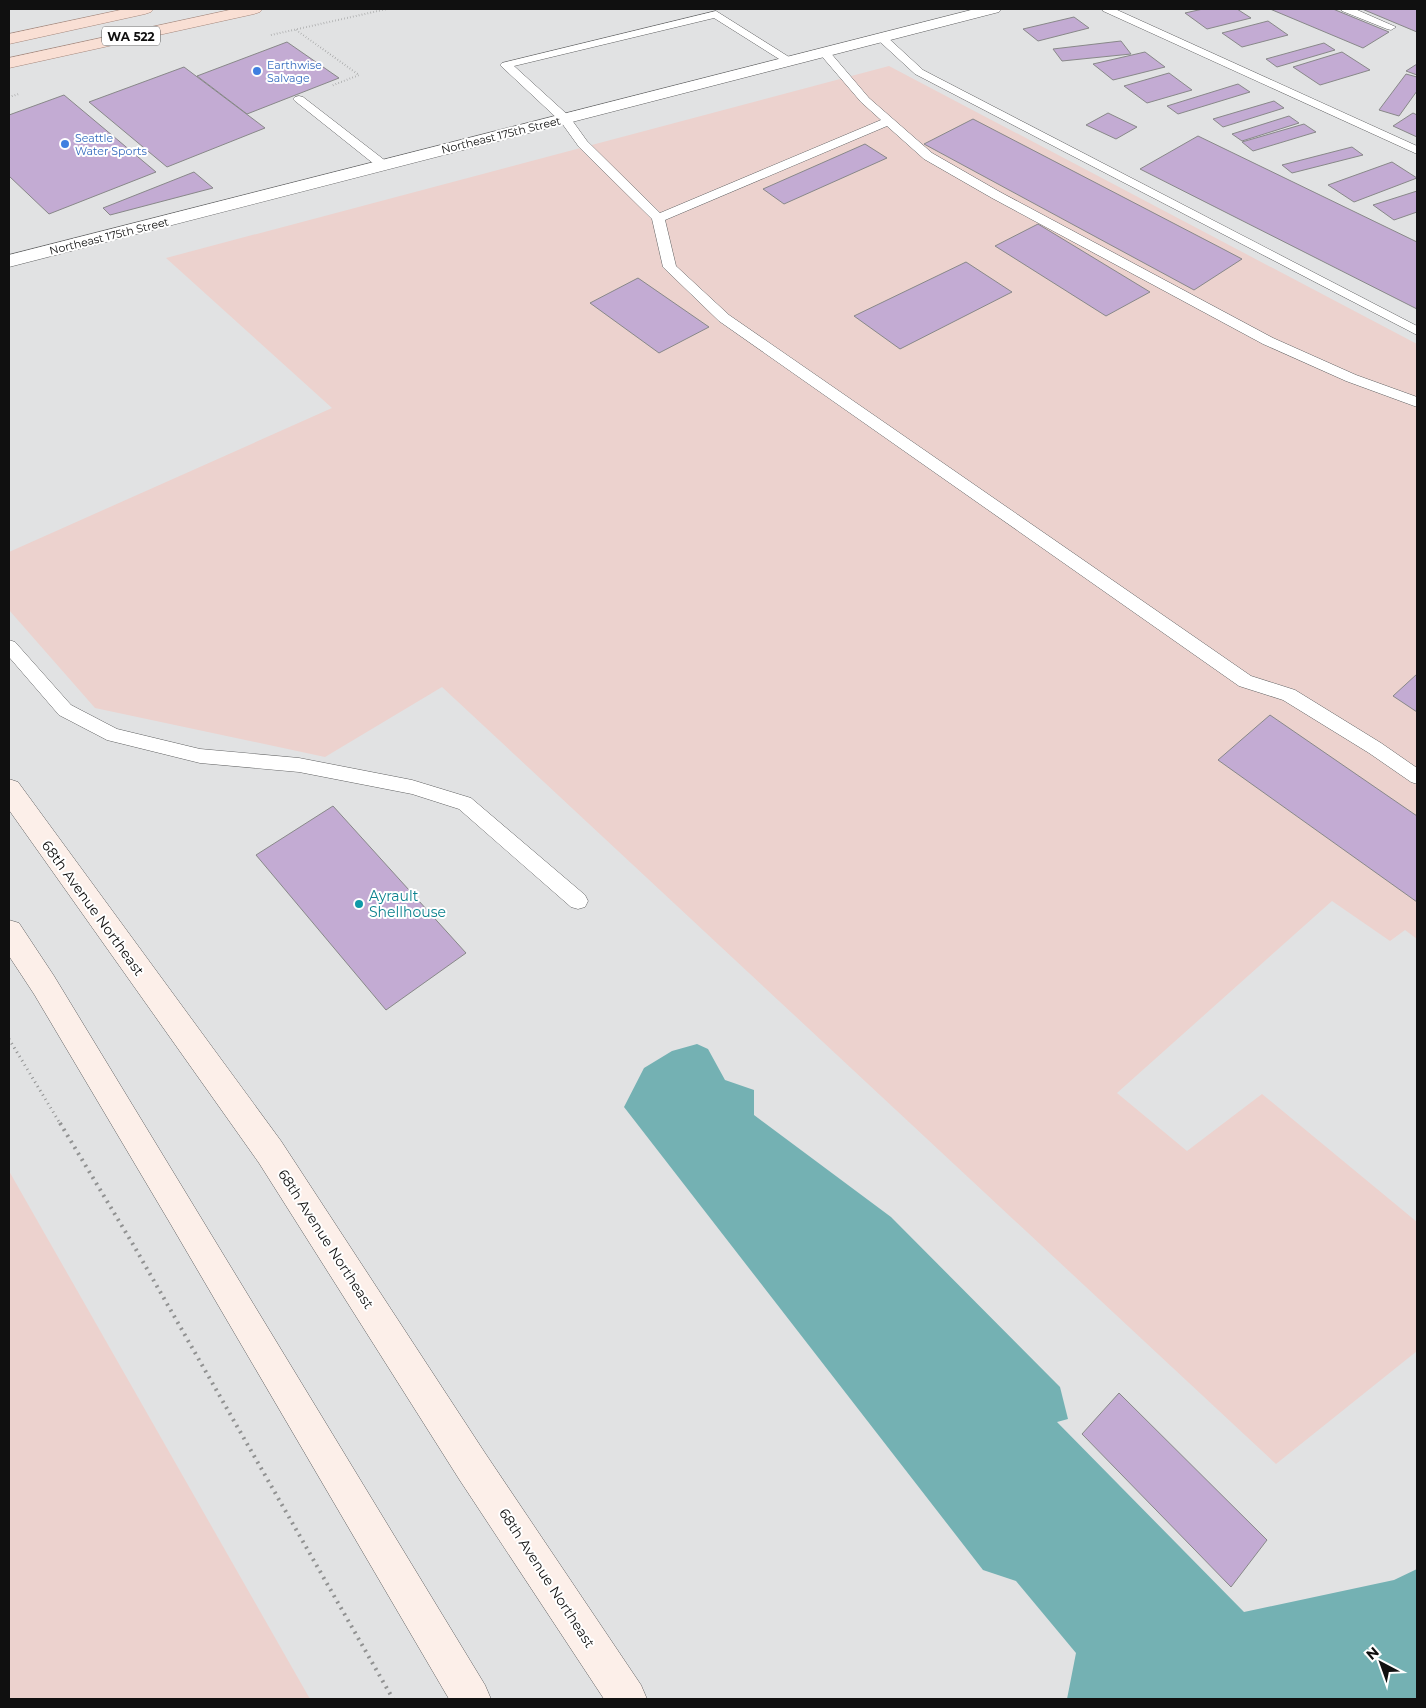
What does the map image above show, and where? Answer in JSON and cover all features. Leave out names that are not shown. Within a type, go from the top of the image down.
[{"type":"main road","name":"WA 522","points":[[9,39],[145,9]]},
{"type":"main road","name":"WA 522","points":[[9,63],[254,9]]},
{"type":"main road","name":"68th Avenue Northeast","points":[[9,790],[270,1152],[472,1466],[627,1699]]},
{"type":"main road","points":[[9,932],[44,985],[181,1212],[471,1699]]},
{"type":"street","name":"Northeast 175th Street","points":[[9,261],[994,9]]},
{"type":"lane","points":[[1107,9],[1417,150]]},
{"type":"lane","points":[[1346,9],[1391,27]]},
{"type":"lane","points":[[791,62],[716,14],[506,65],[565,119],[583,144],[658,218],[670,266],[724,318],[1245,681],[1289,695],[1375,748],[1417,777]]},
{"type":"lane","points":[[882,38],[918,72],[1417,331]]},
{"type":"lane","points":[[825,53],[865,100],[928,156],[996,195],[1268,341],[1351,378],[1417,402]]},
{"type":"lane","points":[[299,100],[384,165]]},
{"type":"lane","points":[[658,218],[889,121]]},
{"type":"lane","points":[[9,646],[65,710],[113,735],[200,756],[308,767],[412,787],[465,803],[578,901]]},
{"type":"path","points":[[296,29],[359,75],[299,100]]},
{"type":"path","points":[[9,97],[14,95]]},
{"type":"path","points":[[9,1039],[134,1246],[393,1699]]},
{"type":"shaded area","points":[[889,66],[1417,344],[1417,939],[1405,930],[1390,941],[1332,901],[1117,1093],[1187,1151],[1262,1094],[1417,1222],[1417,1351],[1276,1464],[442,687],[325,757],[95,708],[9,610],[9,552],[332,408],[166,258]]},
{"type":"shaded area","points":[[9,1171],[310,1699],[9,1699]]},
{"type":"water","points":[[697,1044],[708,1049],[725,1080],[754,1090],[754,1115],[891,1217],[1060,1387],[1068,1419],[1057,1422],[1244,1612],[1394,1580],[1417,1569],[1417,1699],[1067,1699],[1076,1653],[1016,1581],[983,1570],[624,1107],[644,1068],[672,1051]]},
{"type":"building","points":[[1203,9],[1237,9],[1251,18],[1207,29],[1185,13]]},
{"type":"building","points":[[1270,9],[1333,9],[1389,32],[1363,48]]},
{"type":"building","points":[[1362,9],[1417,9],[1417,32]]},
{"type":"building","points":[[1074,17],[1089,28],[1038,41],[1023,29]]},
{"type":"building","points":[[1268,21],[1288,35],[1242,47],[1222,33]]},
{"type":"building","points":[[1121,41],[1131,54],[1062,61],[1053,49]]},
{"type":"building","points":[[287,42],[339,78],[247,114],[197,76]]},
{"type":"building","points":[[1324,43],[1335,50],[1277,67],[1266,59]]},
{"type":"building","points":[[1145,52],[1165,67],[1113,80],[1093,64]]},
{"type":"building","points":[[1342,52],[1370,70],[1320,85],[1293,67]]},
{"type":"building","points":[[1417,64],[1417,75],[1406,71]]},
{"type":"building","points":[[184,67],[265,128],[167,167],[89,102]]},
{"type":"building","points":[[1169,73],[1192,90],[1147,103],[1124,86]]},
{"type":"building","points":[[1406,74],[1417,77],[1417,91],[1399,116],[1379,110]]},
{"type":"building","points":[[1238,84],[1250,92],[1178,114],[1167,106]]},
{"type":"building","name":"Seattle Water Sports","points":[[64,95],[156,172],[49,214],[9,176],[9,115]]},
{"type":"building","points":[[1274,101],[1284,108],[1223,127],[1213,119]]},
{"type":"building","points":[[1108,113],[1137,127],[1116,139],[1086,125]]},
{"type":"building","points":[[1413,113],[1417,115],[1417,137],[1393,126]]},
{"type":"building","points":[[1289,116],[1299,123],[1242,141],[1232,134]]},
{"type":"building","points":[[973,119],[1242,259],[1194,290],[924,144]]},
{"type":"building","points":[[1304,124],[1316,132],[1253,151],[1242,142]]},
{"type":"building","points":[[1198,136],[1417,242],[1417,309],[1140,169]]},
{"type":"building","points":[[865,144],[887,158],[784,204],[763,189]]},
{"type":"building","points":[[1352,147],[1363,155],[1292,173],[1282,165]]},
{"type":"building","points":[[1392,162],[1417,178],[1354,202],[1328,185]]},
{"type":"building","points":[[194,172],[213,188],[110,215],[103,208]]},
{"type":"building","points":[[1417,191],[1417,212],[1394,220],[1373,205]]},
{"type":"building","points":[[1038,224],[1150,292],[1106,316],[995,246]]},
{"type":"building","points":[[966,262],[1012,292],[900,349],[854,316]]},
{"type":"building","points":[[638,278],[709,327],[659,353],[590,303]]},
{"type":"building","points":[[1417,674],[1417,712],[1393,696]]},
{"type":"building","points":[[1270,715],[1417,816],[1417,902],[1218,760]]},
{"type":"building","name":"Ayrault Shellhouse","points":[[333,806],[466,953],[386,1010],[256,855]]},
{"type":"building","points":[[1119,1393],[1267,1540],[1231,1587],[1082,1434]]},
{"type":"place","name":"Earthwise Salvage","points":[[257,71]]},
{"type":"place","name":"Seattle Water Sports","points":[[65,144]]},
{"type":"place","name":"Ayrault Shellhouse","points":[[359,904]]}]
